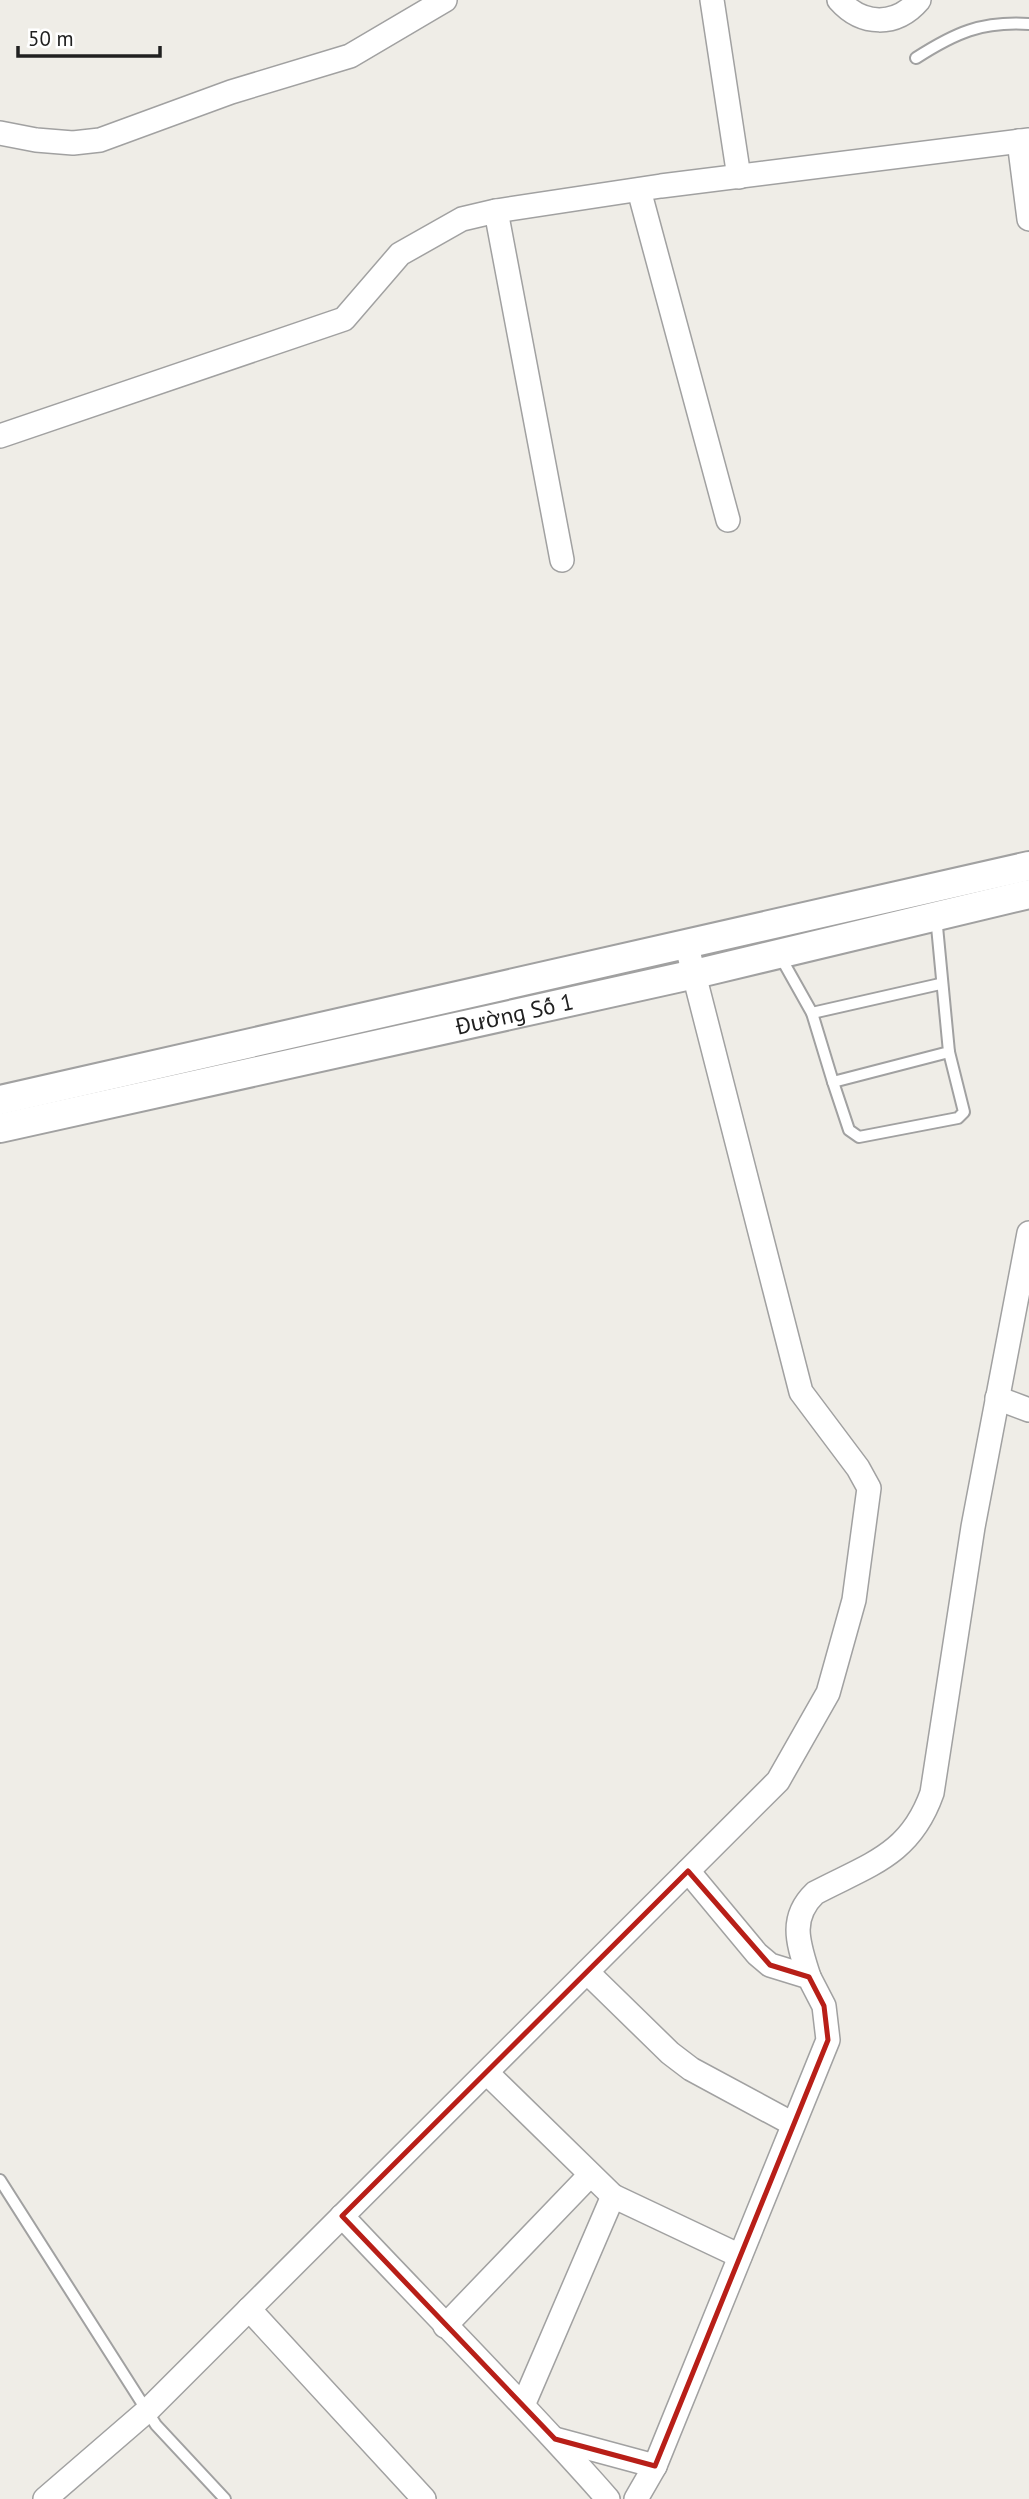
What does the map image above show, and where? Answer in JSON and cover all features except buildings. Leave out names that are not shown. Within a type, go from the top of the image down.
[{"type":"street","points":[[0,133],[36,140],[74,143],[100,140],[231,92],[350,56],[445,0]]},
{"type":"street","points":[[712,0],[739,177]]},
{"type":"street","points":[[839,0],[849,11],[865,19],[882,21],[906,13],[919,0]]},
{"type":"street","points":[[0,436],[344,318],[409,248],[462,219],[496,211],[1024,141],[1029,219]]},
{"type":"street","points":[[639,190],[728,520]]},
{"type":"street","points":[[496,211],[562,560]]},
{"type":"street","name":"Đường Số 1","points":[[0,1100],[1029,866]]},
{"type":"street","name":"Đường Số 1","points":[[0,1129],[695,974],[1029,894]]},
{"type":"street","points":[[45,2499],[148,2410],[778,1781],[828,1693],[854,1600],[869,1488],[858,1468],[802,1392],[686,943]]},
{"type":"street","points":[[636,2499],[655,2466],[828,2040],[824,2006],[809,1978],[796,1929],[805,1902],[815,1892],[890,1854],[909,1837],[924,1817],[932,1793],[973,1527],[1029,1233]]},
{"type":"street","points":[[997,1398],[1029,1410]]},
{"type":"street","points":[[688,1871],[757,1954],[770,1965],[809,1978]]},
{"type":"street","points":[[587,1972],[670,2053],[691,2069],[793,2124]]},
{"type":"street","points":[[487,2073],[613,2196],[740,2256]]},
{"type":"street","points":[[445,2326],[590,2175]]},
{"type":"street","points":[[524,2403],[613,2196]]},
{"type":"street","points":[[342,2216],[445,2326],[524,2403],[608,2499]]},
{"type":"street","points":[[249,2309],[424,2499]]},
{"type":"street","points":[[555,2438],[655,2466]]},
{"type":"lane","points":[[916,58],[948,37],[977,27],[1002,22],[1029,24]]},
{"type":"lane","points":[[779,954],[812,1013],[849,1130],[859,1138],[958,1118],[964,1112],[948,1052],[936,916]]},
{"type":"lane","points":[[812,1013],[940,984]]},
{"type":"lane","points":[[833,1082],[948,1052]]},
{"type":"lane","points":[[0,2180],[156,2425],[225,2499]]},
{"type":"highlighted area","points":[[688,1871],[770,1965],[809,1977],[824,2006],[828,2040],[655,2466],[555,2439],[342,2216]]}]
